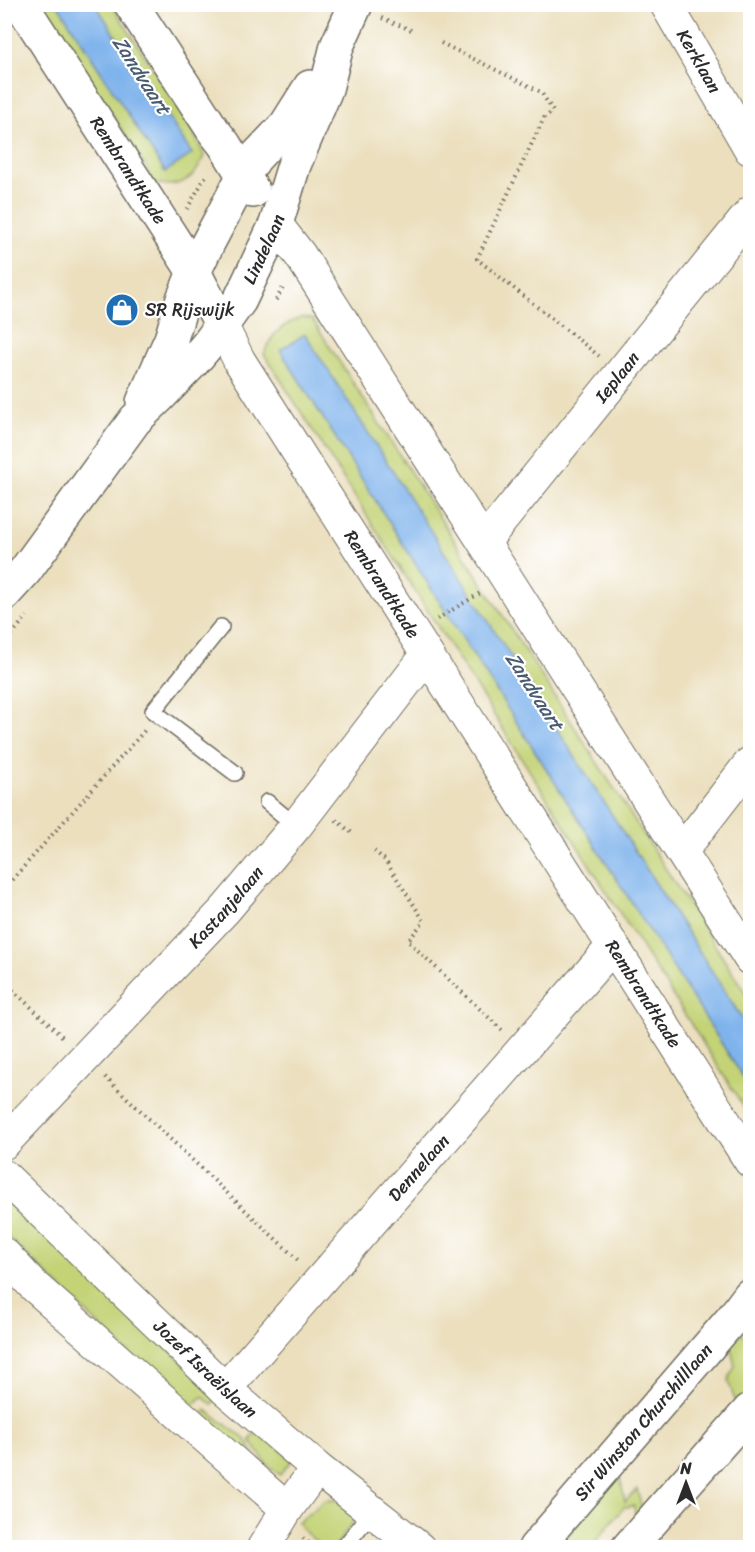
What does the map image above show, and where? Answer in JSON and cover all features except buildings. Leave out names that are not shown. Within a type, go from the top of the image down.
[{"type":"street","name":"Rembrandtkade","points":[[21,4],[194,272],[239,360],[750,1161]]},
{"type":"street","points":[[131,4],[224,144],[243,177],[300,255],[750,959]]},
{"type":"street","name":"Kerklaan","points":[[666,4],[750,149]]},
{"type":"street","name":"Lindelaan","points":[[135,420],[171,339],[194,272],[243,177],[255,158],[286,125],[337,46],[369,11]]},
{"type":"street","name":"Lindelaan","points":[[5,592],[25,571],[135,420],[192,363],[240,300],[276,224],[294,165],[326,89],[337,46]]},
{"type":"street","name":"Ieplaan","points":[[484,542],[750,213]]},
{"type":"street","name":"Kastanjelaan","points":[[4,1143],[225,910],[296,826],[427,655]]},
{"type":"street","points":[[682,851],[750,763]]},
{"type":"street","name":"Dennelaan","points":[[225,1389],[613,946]]},
{"type":"street","name":"Jozef Israëlslaan","points":[[4,1176],[225,1389],[317,1468],[419,1548]]},
{"type":"street","points":[[4,1254],[34,1286],[287,1509]]},
{"type":"street","name":"Sir Winston Churchilllaan","points":[[535,1548],[732,1319],[750,1294]]},
{"type":"street","points":[[628,1548],[750,1410]]},
{"type":"street","points":[[263,1548],[287,1509],[317,1468]]},
{"type":"lane","points":[[221,627],[153,711],[235,773]]},
{"type":"lane","points":[[267,802],[296,826]]},
{"type":"lane","points":[[343,1548],[373,1511]]},
{"type":"path","points":[[369,11],[411,30]]},
{"type":"path","points":[[441,43],[541,92],[553,111],[544,118],[477,258],[620,374]]},
{"type":"path","points":[[441,617],[484,591]]},
{"type":"path","points":[[4,889],[158,714]]},
{"type":"path","points":[[374,851],[385,860],[424,921],[408,942],[523,1049]]},
{"type":"path","points":[[4,982],[320,1281]]},
{"type":"green space","points":[[42,5],[58,5],[165,172],[192,154],[96,5],[112,5],[190,126],[204,155],[192,176],[176,184],[154,184],[146,167]]},
{"type":"green space","points":[[301,318],[312,319],[750,1000],[750,1031],[305,335],[280,350],[750,1088],[750,1117],[264,354],[278,331],[288,323]]},
{"type":"green space","points":[[4,1189],[218,1397],[212,1405],[203,1396],[187,1410],[5,1234]]},
{"type":"green space","points":[[740,1333],[750,1342],[750,1396],[740,1408],[735,1401],[728,1380],[735,1366],[730,1345]]},
{"type":"green space","points":[[206,1410],[246,1440],[261,1466],[197,1420]]},
{"type":"green space","points":[[258,1430],[292,1460],[280,1475],[266,1463],[250,1440]]},
{"type":"green space","points":[[619,1473],[625,1502],[637,1489],[644,1516],[636,1521],[634,1506],[624,1507],[591,1547],[557,1548]]},
{"type":"green space","points":[[325,1500],[341,1500],[357,1516],[335,1547],[322,1547],[298,1523]]},
{"type":"water","points":[[58,5],[96,5],[192,154],[165,172]]},
{"type":"water","points":[[305,334],[750,1031],[750,1088],[280,350]]},
{"type":"place","name":"SR Rijswijk","points":[[122,310]]},
{"type":"water label","name":"Zandvaart","points":[[142,75]]},
{"type":"water label","name":"Zandvaart","points":[[535,691]]}]
